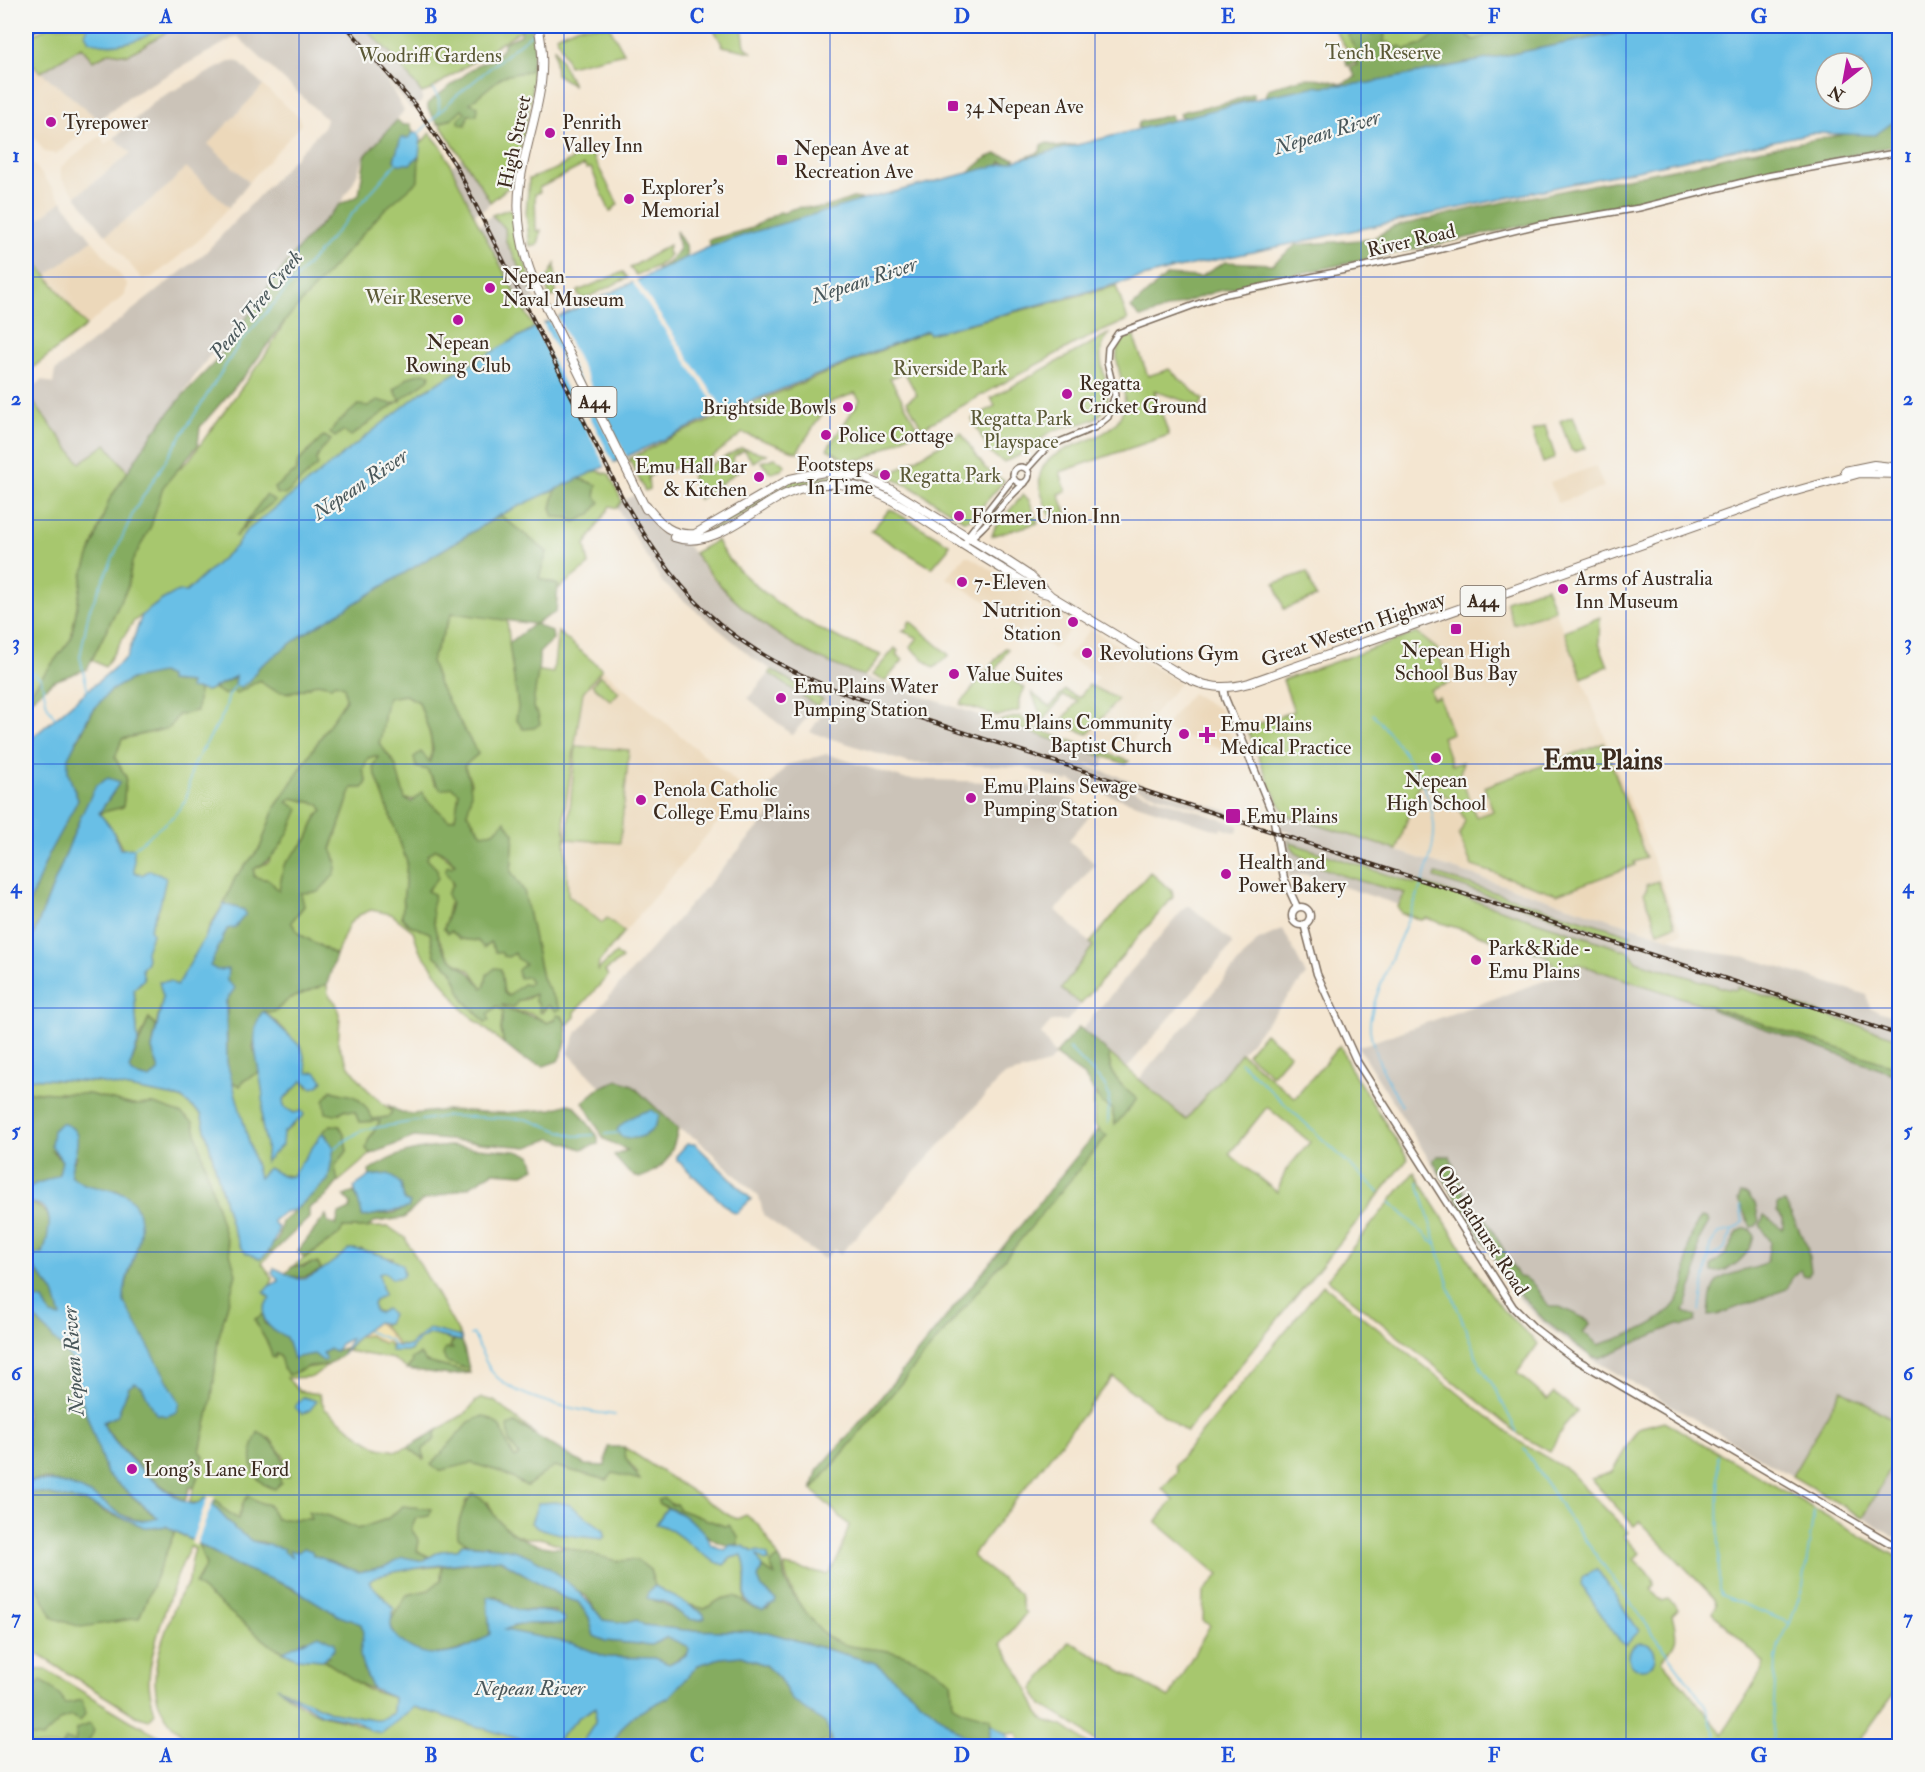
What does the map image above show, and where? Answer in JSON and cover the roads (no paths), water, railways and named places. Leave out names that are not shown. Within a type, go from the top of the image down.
[{"type":"highway","name":"High Street","points":[[539,29],[543,63],[541,96],[523,168],[518,200],[524,252],[542,298]]},
{"type":"highway","name":"Great Western Highway","points":[[542,298],[654,523],[665,533],[684,540],[703,540],[797,490],[822,484],[845,484],[879,494],[1040,592],[1048,594]]},
{"type":"highway","name":"Great Western Highway","points":[[646,506],[668,530],[681,534],[695,534],[790,479],[808,474],[835,472],[879,483],[1030,576],[1048,594],[1190,680],[1223,687],[1249,683],[1785,494],[1860,473],[1899,472]]},
{"type":"main road","points":[[26,31],[36,26]]},
{"type":"main road","points":[[1223,687],[1273,815],[1284,878],[1297,907]]},
{"type":"main road","points":[[1297,907],[1305,907],[1310,912],[1308,921],[1304,924],[1298,924],[1293,919],[1293,911],[1297,907]]},
{"type":"main road","name":"Old Bathurst Road","points":[[1304,924],[1317,974],[1349,1048],[1513,1307],[1534,1328],[1572,1357],[1899,1549]]},
{"type":"street","name":"River Road","points":[[1027,469],[1047,447],[1096,427],[1108,417],[1115,395],[1107,363],[1108,348],[1118,333],[1222,295],[1414,256],[1538,225],[1629,210],[1767,176],[1899,152]]},
{"type":"street","points":[[962,544],[969,538],[1030,477],[1027,469],[1017,468],[1013,478],[969,538]]},
{"type":"street","points":[[1013,478],[1017,482],[1024,483]]},
{"type":"water","points":[[88,26],[161,26],[154,32],[136,40],[107,44],[89,41],[85,34]]},
{"type":"water","points":[[1651,26],[1899,26],[1899,122],[1892,123],[1875,135],[1811,133],[1173,269],[929,334],[927,331],[712,417],[500,515],[302,635],[259,667],[250,681],[241,687],[235,686],[236,676],[207,691],[189,688],[190,683],[169,681],[169,677],[161,673],[131,679],[110,691],[91,712],[68,758],[68,773],[78,800],[50,851],[26,911],[26,780],[30,773],[26,773],[26,753],[33,737],[127,657],[142,615],[178,591],[186,592],[236,546],[245,532],[422,392],[534,328],[707,248],[750,233],[863,200],[1272,95],[1312,87],[1369,83]]},
{"type":"water","points":[[413,133],[417,133],[421,138],[419,156],[410,164],[398,164],[394,160],[401,138],[408,138]]},
{"type":"water","points":[[108,778],[120,782],[99,813],[112,829],[120,849],[134,848],[134,872],[142,875],[150,870],[166,878],[160,905],[150,928],[152,934],[146,951],[147,962],[142,969],[144,979],[134,989],[138,1043],[129,1069],[135,1075],[150,1079],[159,1070],[152,1049],[163,997],[159,982],[170,981],[177,986],[224,904],[244,910],[246,914],[235,927],[227,929],[210,966],[217,970],[228,969],[227,981],[235,988],[226,1001],[227,1063],[259,1178],[268,1168],[285,1177],[292,1176],[323,1132],[334,1148],[328,1180],[295,1210],[284,1212],[273,1221],[278,1228],[276,1236],[269,1250],[260,1259],[246,1253],[240,1246],[230,1222],[201,1114],[181,1098],[97,1082],[26,1078],[26,954],[80,818],[96,785]]},
{"type":"water","points":[[263,1011],[302,1048],[308,1073],[316,1072],[323,1080],[320,1085],[312,1088],[303,1080],[283,1100],[284,1107],[294,1113],[302,1111],[304,1115],[283,1133],[282,1145],[265,1162],[263,1097],[255,1041],[255,1030]]},
{"type":"water","points":[[652,1110],[659,1115],[650,1132],[633,1138],[620,1136],[617,1130],[628,1119]]},
{"type":"water","name":"Nepean River","points":[[61,1123],[75,1132],[77,1146],[71,1175],[90,1186],[128,1196],[139,1215],[139,1237],[126,1281],[124,1302],[180,1403],[177,1412],[167,1416],[156,1414],[142,1387],[135,1383],[129,1387],[117,1416],[103,1422],[107,1431],[128,1457],[157,1483],[183,1501],[193,1504],[205,1498],[215,1500],[213,1505],[235,1529],[252,1541],[285,1549],[283,1551],[293,1558],[289,1550],[298,1552],[304,1548],[312,1551],[313,1555],[359,1572],[384,1567],[403,1557],[423,1561],[440,1551],[457,1550],[462,1544],[513,1550],[526,1554],[563,1578],[603,1620],[626,1623],[637,1620],[644,1625],[684,1630],[767,1632],[875,1663],[957,1731],[981,1746],[833,1746],[826,1724],[792,1700],[779,1678],[765,1665],[741,1656],[720,1658],[698,1665],[669,1697],[636,1714],[622,1727],[611,1746],[580,1746],[595,1723],[596,1707],[579,1717],[552,1746],[541,1746],[414,1707],[382,1733],[371,1731],[356,1721],[321,1714],[276,1687],[332,1712],[380,1720],[393,1713],[394,1698],[373,1689],[363,1667],[360,1658],[363,1635],[361,1624],[339,1616],[293,1588],[240,1567],[166,1526],[144,1527],[86,1502],[34,1492],[26,1501],[26,1482],[52,1482],[69,1485],[86,1492],[130,1519],[158,1518],[107,1474],[81,1398],[74,1362],[26,1307],[26,1297],[43,1300],[51,1315],[61,1317],[54,1292],[32,1265],[31,1259],[43,1253],[49,1228],[47,1213],[43,1207],[26,1203],[26,1191],[30,1187],[59,1174],[62,1161],[51,1145],[53,1130]],"holes":[[[499,1559],[564,1598],[578,1602],[589,1617],[594,1636],[605,1641],[652,1645],[667,1637],[687,1646],[689,1650],[687,1655],[669,1664],[654,1658],[606,1657],[574,1644],[505,1630],[526,1624],[562,1624],[565,1620],[554,1613],[514,1609],[502,1600],[493,1597],[487,1597],[490,1634],[458,1651],[446,1654],[423,1652],[412,1648],[394,1634],[391,1623],[394,1609],[369,1582],[377,1577],[409,1569]]]},
{"type":"water","points":[[687,1144],[695,1144],[751,1199],[737,1213],[732,1212],[677,1160],[677,1155]]},
{"type":"water","points":[[389,1174],[401,1184],[404,1201],[410,1203],[408,1208],[363,1217],[354,1187],[370,1176]]},
{"type":"water","points":[[349,1249],[377,1254],[402,1265],[404,1274],[402,1277],[392,1279],[385,1272],[379,1274],[384,1295],[376,1299],[373,1304],[375,1311],[379,1313],[386,1309],[392,1314],[388,1324],[377,1322],[357,1337],[342,1355],[351,1338],[340,1344],[336,1351],[330,1349],[323,1353],[326,1360],[323,1361],[314,1354],[293,1358],[286,1337],[269,1326],[264,1317],[264,1311],[270,1298],[264,1292],[269,1286],[279,1281],[272,1273],[274,1268],[296,1278],[304,1279],[325,1268]]},
{"type":"water","points":[[429,1329],[461,1337],[462,1341],[429,1334],[419,1340],[410,1351],[391,1351],[392,1346],[409,1346]]},
{"type":"water","points":[[303,1397],[317,1401],[310,1410],[302,1414],[295,1407]]},
{"type":"water","points":[[538,1503],[568,1504],[604,1530],[605,1536],[602,1539],[565,1535],[547,1531],[531,1523]]},
{"type":"water","points":[[667,1508],[693,1522],[704,1533],[711,1545],[725,1550],[730,1545],[743,1546],[753,1552],[759,1551],[768,1555],[769,1561],[757,1555],[762,1567],[758,1578],[762,1588],[776,1599],[775,1603],[763,1610],[748,1603],[745,1589],[745,1564],[742,1555],[731,1558],[724,1565],[706,1556],[664,1526],[656,1524]]},
{"type":"water","points":[[1597,1569],[1639,1631],[1626,1645],[1621,1643],[1581,1585],[1582,1577]]},
{"type":"water","points":[[655,1586],[703,1613],[705,1618],[693,1620],[687,1618],[667,1603],[647,1598],[648,1592]]},
{"type":"water","points":[[319,1635],[335,1643],[335,1649],[323,1660],[296,1658],[283,1651]]},
{"type":"water","points":[[1642,1643],[1651,1647],[1655,1656],[1651,1665],[1642,1669],[1633,1665],[1629,1656],[1633,1647]]},
{"type":"water","points":[[991,1724],[1006,1734],[1014,1746],[981,1746],[989,1740]]},
{"type":"waterway","name":"Peach Tree Creek","points":[[418,134],[455,97],[536,30]]},
{"type":"waterway","points":[[433,89],[439,99],[439,113]]},
{"type":"waterway","name":"Peach Tree Creek","points":[[88,692],[80,657],[89,611],[134,511],[239,344],[397,162]]},
{"type":"waterway","points":[[26,668],[41,679],[47,705],[55,718]]},
{"type":"waterway","points":[[134,848],[173,817],[186,800],[192,768],[224,713],[229,695],[235,686]]},
{"type":"waterway","points":[[1373,714],[1403,751],[1420,779],[1427,794],[1434,825],[1430,858],[1424,877],[1378,991],[1370,1024],[1378,1060],[1402,1106]]},
{"type":"waterway","points":[[1069,1048],[1104,1084],[1109,1096],[1108,1124]]},
{"type":"waterway","points":[[1240,1062],[1379,1192]]},
{"type":"waterway","points":[[334,1148],[362,1130],[447,1116],[526,1119],[574,1136],[594,1135]]},
{"type":"waterway","points":[[605,1134],[618,1133]]},
{"type":"waterway","points":[[1418,1182],[1449,1287],[1481,1368],[1495,1388],[1517,1432]]},
{"type":"waterway","points":[[1390,1202],[1436,1245]]},
{"type":"waterway","points":[[1700,1311],[1710,1246],[1719,1233],[1733,1230],[1743,1222],[1740,1205]]},
{"type":"waterway","points":[[1711,1257],[1724,1249],[1732,1232]]},
{"type":"waterway","points":[[367,1331],[390,1340],[396,1348]]},
{"type":"waterway","points":[[470,1335],[473,1334],[492,1372],[502,1382],[516,1390],[567,1407],[615,1415]]},
{"type":"waterway","points":[[1524,1449],[1567,1515],[1705,1705],[1719,1746]]},
{"type":"waterway","points":[[1718,1455],[1719,1590],[1721,1595],[1790,1623]]},
{"type":"waterway","points":[[1772,1746],[1776,1660],[1779,1644],[1790,1623],[1803,1586],[1814,1511]]},
{"type":"waterway","points":[[1900,1714],[1897,1721],[1900,1734]]},
{"type":"railway","points":[[346,26],[415,105],[456,166],[624,501],[647,539],[694,599],[747,645],[814,681],[855,697],[1900,1035]]},
{"type":"place","name":"34 Nepean Ave","points":[[953,106]]},
{"type":"place","name":"Tyrepower","points":[[51,122]]},
{"type":"place","name":"Penrith Valley Inn","points":[[550,133]]},
{"type":"place","name":"Nepean Ave at Recreation Ave","points":[[782,160]]},
{"type":"place","name":"Explorer's Memorial","points":[[629,199]]},
{"type":"place","name":"Nepean Naval Museum","points":[[490,288]]},
{"type":"place","name":"Nepean Rowing Club","points":[[458,320]]},
{"type":"place","name":"Regatta Cricket Ground","points":[[1067,394]]},
{"type":"place","name":"Brightside Bowls","points":[[848,407]]},
{"type":"place","name":"Police Cottage","points":[[826,435]]},
{"type":"place","name":"Footsteps In Time","points":[[885,475]]},
{"type":"place","name":"Emu Hall Bar & Kitchen","points":[[759,477]]},
{"type":"place","name":"Former Union Inn","points":[[959,516]]},
{"type":"place","name":"7-Eleven","points":[[962,582]]},
{"type":"place","name":"Arms of Australia Inn Museum","points":[[1563,589]]},
{"type":"place","name":"Nutrition Station","points":[[1073,622]]},
{"type":"place","name":"Nepean High School Bus Bay","points":[[1456,629]]},
{"type":"place","name":"Revolutions Gym","points":[[1087,653]]},
{"type":"place","name":"Value Suites","points":[[954,674]]},
{"type":"place","name":"Emu Plains Water Pumping Station","points":[[781,698]]},
{"type":"place","name":"Emu Plains Community Baptist Church","points":[[1184,734]]},
{"type":"place","name":"Emu Plains Medical Practice","points":[[1207,735]]},
{"type":"place","name":"Nepean High School","points":[[1436,758]]},
{"type":"place","name":"Emu Plains Sewage Pumping Station","points":[[971,798]]},
{"type":"place","name":"Penola Catholic College Emu Plains","points":[[641,800]]},
{"type":"place","name":"Emu Plains","points":[[1233,816]]},
{"type":"place","name":"Health and Power Bakery","points":[[1226,874]]},
{"type":"place","name":"Park&Ride - Emu Plains","points":[[1476,960]]},
{"type":"place","name":"Long's Lane Ford","points":[[132,1469]]},
{"type":"district","name":"Emu Plains","points":[[1603,760]]},
{"type":"park label","name":"Tench Reserve","points":[[1383,52]]},
{"type":"park label","name":"Woodriff Gardens","points":[[430,55]]},
{"type":"park label","name":"Weir Reserve","points":[[418,297]]},
{"type":"park label","name":"Riverside Park","points":[[950,368]]},
{"type":"park label","name":"Regatta Park Playspace","points":[[1021,430]]},
{"type":"park label","name":"Regatta Park","points":[[950,475]]}]
